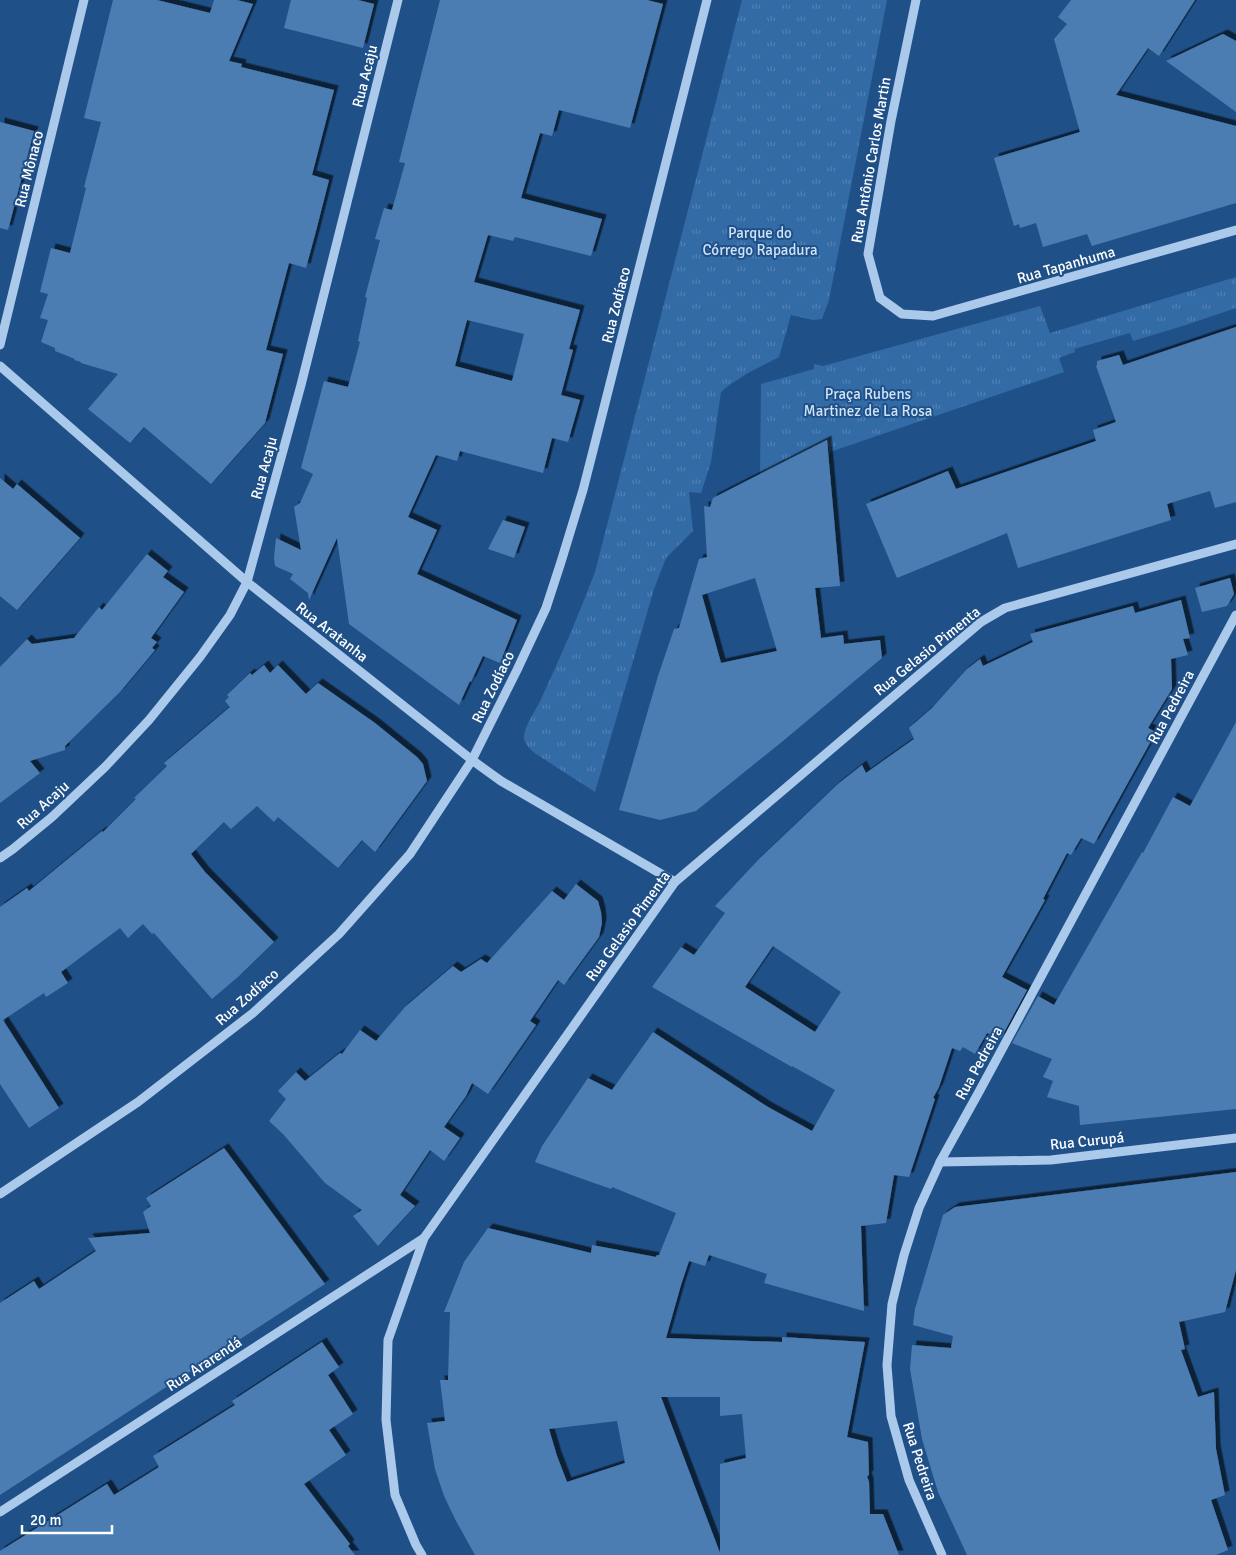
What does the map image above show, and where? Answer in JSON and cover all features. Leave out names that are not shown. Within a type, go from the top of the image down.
[{"type":"street","name":"Rua Mônaco","points":[[0,345],[84,0]]},
{"type":"street","name":"Rua Acaju","points":[[0,858],[52,817],[105,767],[149,720],[200,657],[230,615],[247,582],[303,376],[398,0]]},
{"type":"street","name":"Rua Zodíaco","points":[[0,1194],[138,1102],[253,1013],[339,934],[410,854],[472,760],[546,608],[561,562],[594,448],[707,0]]},
{"type":"street","name":"Rua Antônio Carlos Martin","points":[[902,314],[880,298],[868,254],[891,121],[916,0]]},
{"type":"street","name":"Rua Tapanhuma","points":[[902,314],[933,316],[1236,230]]},
{"type":"street","name":"Rua Aratanha","points":[[0,366],[247,582],[472,760],[501,781],[675,882]]},
{"type":"street","name":"Rua Gelasio Pimenta","points":[[422,1555],[395,1495],[386,1420],[388,1340],[424,1238],[675,882],[981,622],[1005,608],[1236,544]]},
{"type":"street","name":"Rua Pedreira","points":[[942,1555],[909,1480],[891,1416],[887,1365],[892,1304],[904,1255],[919,1208],[940,1162],[1236,615]]},
{"type":"street","name":"Rua Curupá","points":[[940,1162],[1051,1160],[1236,1138]]},
{"type":"street","name":"Rua Ararendá","points":[[0,1512],[424,1238]]},
{"type":"green space","name":"Parque do Córrego Rapadura","points":[[742,0],[887,0],[829,300],[822,319],[813,320],[791,315],[779,357],[748,373],[721,392],[711,462],[701,493],[689,492],[693,531],[666,558],[654,589],[595,792],[536,754],[526,744],[524,736],[563,651],[595,572]]},
{"type":"green space","name":"Praça Rubens Martinez de La Rosa","points":[[1236,277],[1236,308],[1133,341],[1130,333],[1074,349],[1075,352],[1059,358],[1064,372],[760,476],[761,384],[814,369],[814,364],[823,366],[1040,306],[1050,333]]},
{"type":"building","points":[[113,0],[157,0],[210,13],[214,0],[237,0],[253,4],[229,61],[242,64],[241,67],[334,90],[312,175],[329,180],[316,231],[306,268],[289,263],[266,350],[283,354],[265,423],[211,484],[144,427],[130,443],[88,409],[118,374],[81,363],[41,342],[48,320],[40,318],[48,294],[40,292],[51,248],[70,253],[86,188],[84,187],[101,122],[84,118]]},
{"type":"building","points":[[291,0],[358,0],[374,4],[363,48],[284,28]]},
{"type":"building","points":[[440,0],[647,0],[663,4],[630,128],[559,110],[552,136],[540,133],[521,198],[602,219],[591,256],[515,237],[513,241],[488,235],[474,282],[580,310],[569,349],[573,350],[561,395],[580,400],[568,442],[552,438],[543,473],[460,451],[457,461],[436,455],[408,517],[437,530],[417,574],[517,620],[500,663],[483,656],[459,705],[349,624],[337,538],[309,600],[308,593],[290,579],[293,574],[275,566],[274,558],[276,538],[301,550],[294,507],[300,503],[313,474],[301,468],[324,381],[348,387],[360,342],[358,341],[367,298],[365,297],[380,240],[375,239],[384,208],[392,210],[405,163],[399,162]],"holes":[[[467,320],[524,334],[512,381],[455,366]]]},
{"type":"building","points":[[1071,0],[1195,0],[1159,56],[1148,48],[1116,95],[1236,126],[1236,203],[1092,246],[1087,234],[1043,247],[1036,223],[1020,228],[1019,224],[1014,226],[994,158],[1080,132],[1054,39],[1067,24],[1058,17]]},
{"type":"building","points":[[1223,34],[1236,41],[1236,112],[1166,61]]},
{"type":"building","points":[[0,122],[34,131],[8,230],[0,228]]},
{"type":"building","points":[[1236,327],[1236,502],[1215,508],[1210,491],[1167,504],[1171,520],[1018,568],[1007,533],[897,578],[866,504],[948,471],[956,489],[1096,441],[1093,430],[1116,422],[1096,366],[1097,361],[1119,355],[1123,365]]},
{"type":"building","points":[[827,440],[840,586],[815,588],[821,638],[843,635],[844,644],[880,640],[882,658],[696,811],[660,820],[619,810],[658,676],[674,629],[679,628],[699,559],[707,557],[704,506],[710,507],[713,498]],"holes":[[[755,578],[777,651],[721,663],[702,595]]]},
{"type":"building","points":[[0,478],[13,489],[17,484],[80,538],[17,610],[0,596]]},
{"type":"building","points":[[503,520],[525,527],[514,558],[488,549]]},
{"type":"building","points":[[147,554],[168,571],[163,577],[184,592],[151,638],[157,642],[152,648],[155,650],[120,692],[65,746],[65,750],[30,761],[40,773],[0,803],[0,667],[27,639],[32,644],[74,638],[99,607],[102,610]]},
{"type":"building","points":[[1230,578],[1234,594],[1227,606],[1202,612],[1195,588]]},
{"type":"building","points":[[1181,600],[1190,638],[1183,639],[1188,655],[1171,659],[1172,689],[1148,728],[1156,732],[1094,844],[1081,838],[1071,855],[1067,853],[1043,899],[1045,900],[1002,977],[1027,990],[1001,1038],[987,1033],[975,1054],[963,1047],[960,1051],[952,1048],[939,1087],[933,1098],[935,1099],[909,1177],[894,1175],[886,1223],[861,1226],[864,1311],[764,1283],[767,1274],[709,1255],[705,1266],[689,1261],[666,1338],[782,1342],[782,1337],[865,1342],[847,1437],[868,1442],[869,1475],[867,1476],[869,1482],[870,1514],[883,1514],[899,1555],[475,1555],[444,1496],[435,1469],[427,1423],[445,1421],[440,1380],[448,1380],[450,1312],[444,1312],[464,1262],[488,1228],[591,1253],[592,1245],[656,1257],[659,1255],[676,1213],[612,1187],[611,1189],[535,1162],[542,1146],[588,1078],[612,1090],[653,1032],[768,1107],[812,1131],[835,1090],[652,987],[681,947],[694,955],[725,913],[715,906],[759,859],[838,784],[862,765],[866,773],[914,739],[909,728],[932,708],[966,670],[980,659],[983,666],[1033,642],[1030,634],[1133,606],[1135,613]],"holes":[[[773,946],[841,992],[815,1032],[745,987]],[[661,1397],[720,1397],[720,1416],[742,1414],[746,1458],[720,1464],[720,1553]],[[617,1421],[625,1463],[567,1482],[549,1429]]]},
{"type":"building","points":[[264,665],[270,673],[278,665],[306,694],[318,683],[375,723],[417,757],[423,764],[427,781],[375,852],[362,840],[338,868],[278,817],[274,822],[257,806],[231,829],[224,822],[191,854],[205,872],[274,942],[212,999],[154,933],[152,934],[143,924],[128,938],[120,928],[61,972],[68,983],[46,997],[44,993],[3,1020],[59,1108],[29,1128],[0,1084],[0,907],[27,888],[29,891],[103,832],[167,766],[164,763],[230,707],[225,701],[229,697],[227,695],[250,673],[252,675]]},
{"type":"building","points":[[1236,722],[1236,1109],[1080,1125],[1079,1106],[1047,1097],[1053,1081],[1043,1077],[1052,1059],[1012,1043],[1038,996],[1054,1005],[1143,853],[1173,797],[1190,806]]},
{"type":"building","points":[[576,884],[598,901],[602,923],[599,937],[564,985],[558,980],[530,1021],[536,1025],[488,1094],[472,1083],[466,1096],[444,1127],[460,1138],[444,1161],[430,1150],[400,1195],[415,1206],[378,1246],[353,1216],[362,1210],[325,1183],[283,1134],[269,1121],[286,1099],[278,1091],[296,1072],[305,1081],[340,1053],[342,1054],[360,1030],[376,1041],[405,1007],[453,966],[461,972],[481,959],[487,963],[552,891],[564,900]]},
{"type":"building","points":[[224,1148],[325,1284],[0,1495],[0,1303],[34,1281],[39,1289],[96,1251],[88,1238],[150,1233],[143,1212],[151,1206],[146,1198]]},
{"type":"building","points":[[1236,1172],[1236,1270],[1225,1312],[1179,1322],[1185,1349],[1181,1350],[1198,1397],[1214,1392],[1216,1449],[1225,1495],[1211,1500],[1228,1550],[1216,1555],[967,1555],[938,1492],[922,1439],[910,1369],[912,1345],[951,1348],[953,1336],[913,1325],[915,1309],[943,1215],[955,1207]]},
{"type":"building","points":[[322,1342],[339,1367],[328,1375],[353,1414],[329,1430],[346,1455],[304,1484],[350,1544],[348,1546],[355,1555],[0,1555],[0,1551],[107,1484],[114,1495],[159,1467],[153,1456],[235,1405],[232,1401]]}]
